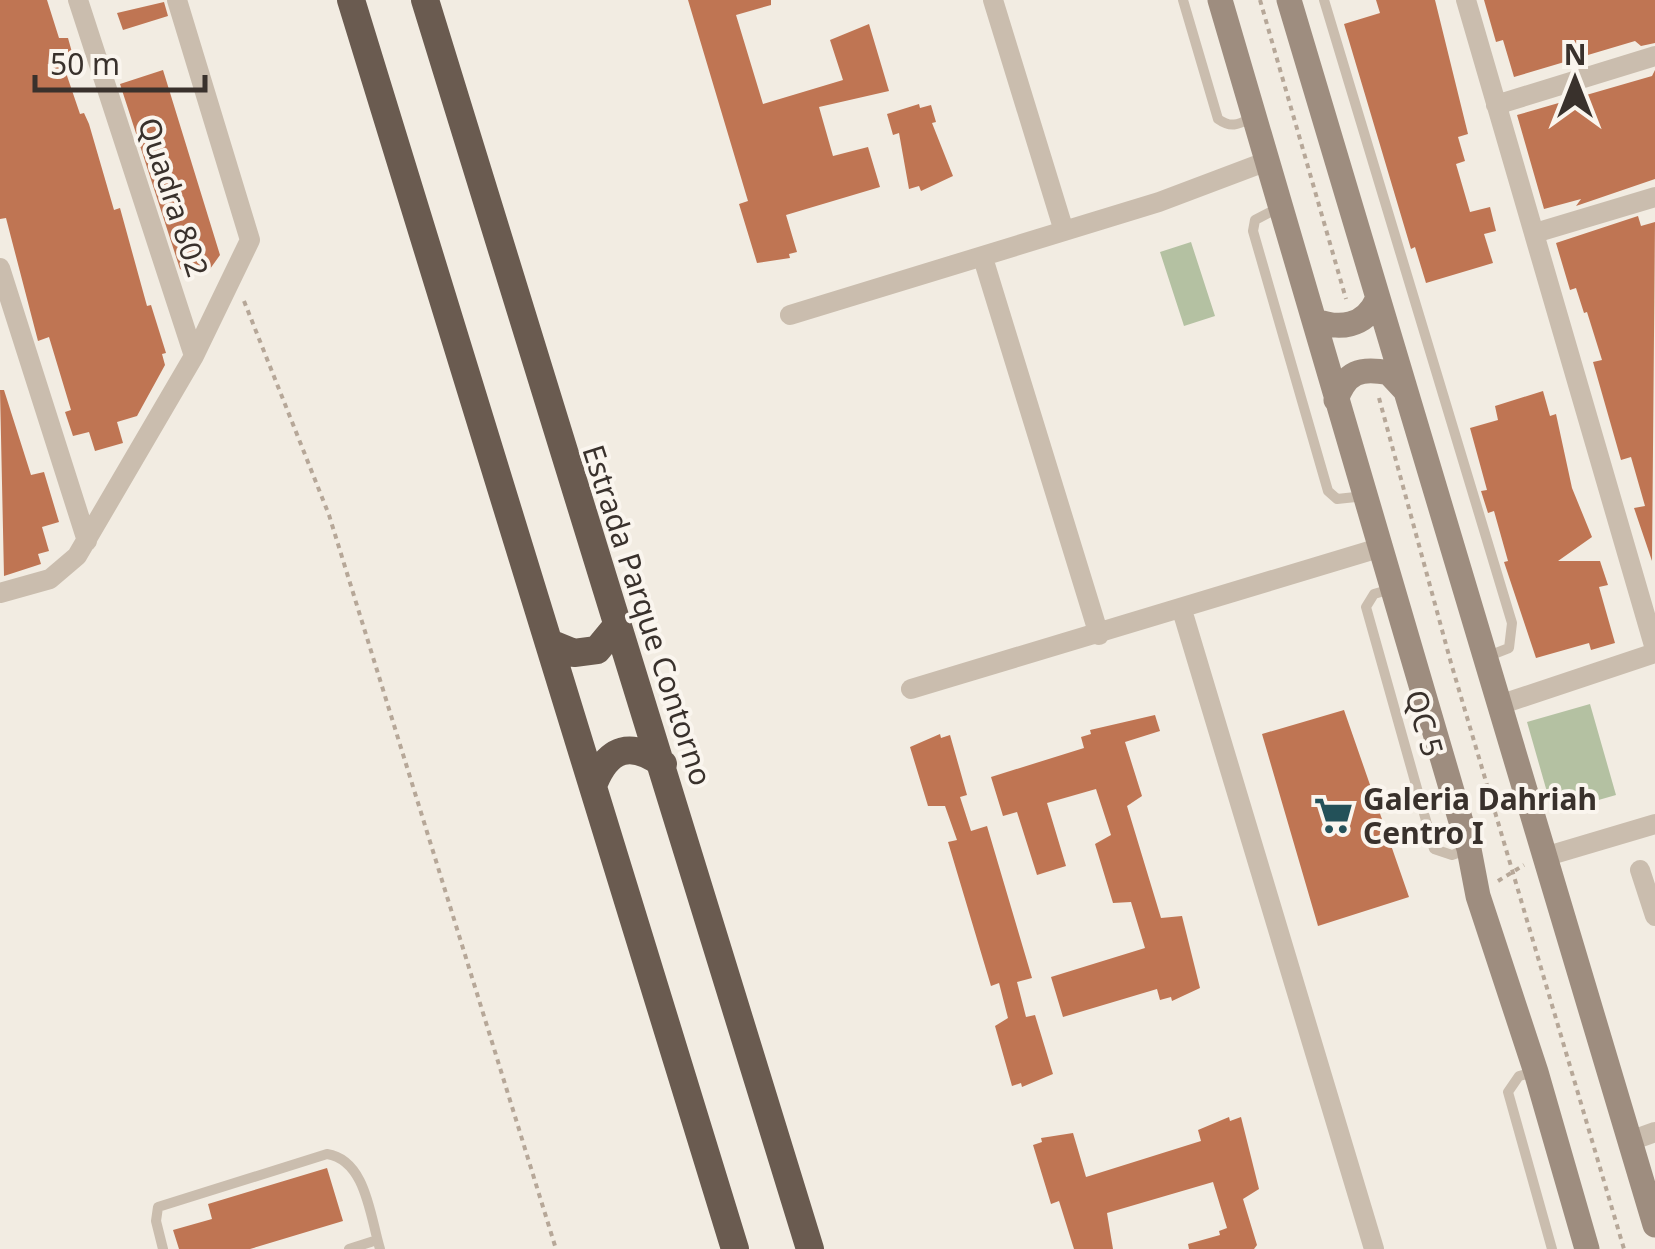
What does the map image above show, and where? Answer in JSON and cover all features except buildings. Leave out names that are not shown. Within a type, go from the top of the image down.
[{"type":"highway","points":[[351,0],[735,1249]]},
{"type":"highway","name":"Estrada Parque Contorno","points":[[426,0],[810,1249]]},
{"type":"highway","points":[[552,644],[574,653],[597,650],[616,626]]},
{"type":"highway","points":[[594,783],[602,764],[616,751],[636,749],[663,764]]},
{"type":"main road","points":[[1220,0],[1469,849],[1478,896],[1536,1072],[1587,1249]]},
{"type":"main road","points":[[1288,0],[1544,857],[1643,1136],[1655,1225]]},
{"type":"main road","points":[[1314,320],[1330,327],[1353,323],[1371,314],[1377,300]]},
{"type":"main road","points":[[1336,400],[1343,380],[1371,369],[1389,373],[1403,388]]},
{"type":"street","name":"Quadra 802","points":[[78,0],[194,356]]},
{"type":"street","points":[[0,592],[50,579],[66,568],[87,541],[194,356],[234,278],[250,232],[177,0]]},
{"type":"street","points":[[993,0],[1064,231]]},
{"type":"street","points":[[1466,0],[1655,651],[1499,705]]},
{"type":"street","points":[[1496,105],[1655,56]]},
{"type":"street","points":[[790,314],[1158,202],[1265,162]]},
{"type":"street","points":[[1536,233],[1655,197]]},
{"type":"street","points":[[983,258],[1099,635]]},
{"type":"street","points":[[0,268],[87,541]]},
{"type":"street","points":[[911,689],[1379,548]]},
{"type":"street","points":[[1182,610],[1374,1249]]},
{"type":"street","points":[[1544,857],[1655,824]]},
{"type":"street","points":[[1640,870],[1655,916]]},
{"type":"lane","points":[[1183,0],[1218,118],[1227,126],[1237,126],[1253,117]]},
{"type":"lane","points":[[1324,0],[1512,623],[1509,648],[1485,658]]},
{"type":"lane","points":[[1278,208],[1255,220],[1254,232],[1328,492],[1347,500],[1365,496]]},
{"type":"lane","points":[[1536,1072],[1519,1076],[1508,1092],[1552,1249]]},
{"type":"lane","points":[[163,1249],[156,1221],[158,1207],[328,1154],[344,1156],[356,1169],[378,1244],[348,1249]]},
{"type":"path","points":[[1260,0],[1353,323]]},
{"type":"path","points":[[234,278],[329,515],[556,1249]]},
{"type":"path","points":[[1371,369],[1451,663],[1624,1249]]},
{"type":"path","points":[[1478,896],[1513,870],[1544,857]]},
{"type":"green space","points":[[1191,242],[1215,316],[1184,326],[1160,252]]},
{"type":"green space","points":[[1590,704],[1616,795],[1553,813],[1527,722]]},
{"type":"place","name":"Galeria Dahriah Centro I","points":[[1333,815]]}]
